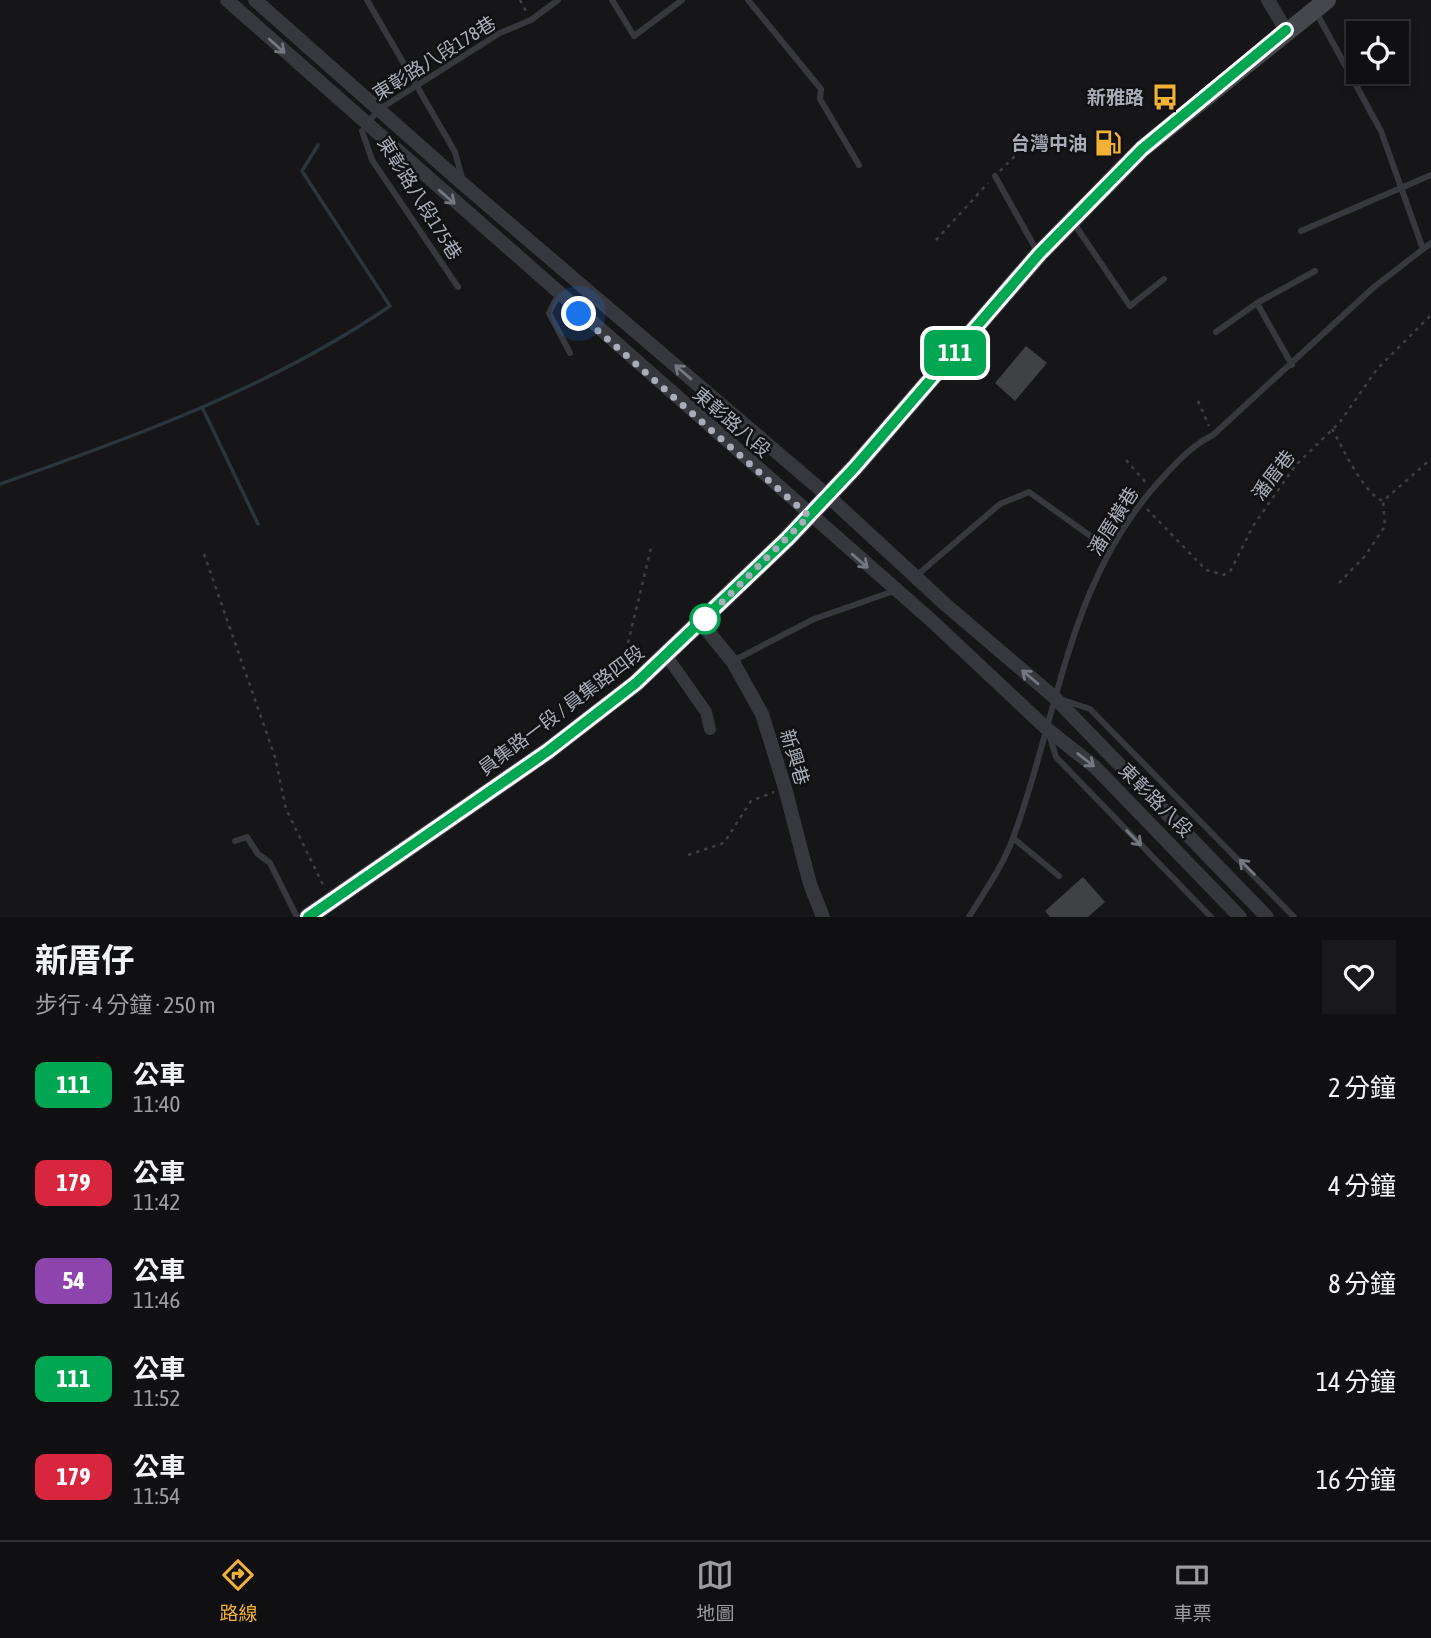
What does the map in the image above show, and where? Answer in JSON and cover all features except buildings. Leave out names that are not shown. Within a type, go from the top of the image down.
[{"type":"main road","name":"員集路一段 / 員集路四段","points":[[308,917],[548,751],[666,655],[828,496],[1039,254],[1142,149],[1320,5]]},
{"type":"street","name":"東彰路八段","points":[[227,0],[1047,729],[1095,767],[1241,917]]},
{"type":"street","name":"東彰路八段","points":[[255,0],[463,184],[828,496],[915,577],[1054,697],[1218,863],[1267,917]]},
{"type":"street","points":[[1268,0],[1286,30]]},
{"type":"street","name":"新興巷","points":[[701,623],[733,662],[762,714],[810,884],[822,917]]},
{"type":"street","points":[[666,655],[706,712],[710,729]]},
{"type":"lane","points":[[367,0],[455,152],[463,184]]},
{"type":"lane","name":"東彰路八段178巷","points":[[366,125],[378,110],[500,33],[531,20],[558,0]]},
{"type":"lane","points":[[612,0],[634,36],[682,0]]},
{"type":"lane","points":[[748,0],[821,89],[820,99],[859,165]]},
{"type":"lane","points":[[1320,5],[1381,131],[1423,249]]},
{"type":"lane","name":"東彰路八段175巷","points":[[366,125],[362,131],[372,160],[458,287]]},
{"type":"lane","points":[[1301,231],[1431,175]]},
{"type":"lane","points":[[995,176],[1039,254]]},
{"type":"lane","points":[[1072,221],[1130,306],[1164,279]]},
{"type":"lane","name":"潘厝橫巷","points":[[969,917],[1013,838],[1047,729],[1076,621],[1110,550],[1140,502],[1196,443],[1213,435],[1374,287],[1431,243]]},
{"type":"lane","points":[[1216,332],[1257,303],[1315,271]]},
{"type":"lane","points":[[558,295],[549,313],[570,353]]},
{"type":"lane","points":[[1257,303],[1292,365]]},
{"type":"lane","points":[[915,577],[1000,504],[1028,492],[1110,550]]},
{"type":"lane","points":[[733,662],[814,619],[894,591]]},
{"type":"lane","points":[[1054,697],[1090,709],[1294,917]]},
{"type":"lane","points":[[1047,729],[1056,757],[1211,917]]},
{"type":"lane","points":[[235,841],[247,837],[258,854],[268,861],[298,917]]},
{"type":"lane","points":[[1013,838],[1059,876]]},
{"type":"path","points":[[520,0],[531,20]]},
{"type":"path","points":[[936,240],[1025,146]]},
{"type":"path","name":"潘厝巷","points":[[1140,502],[1206,570],[1224,575],[1231,570],[1254,526],[1294,466],[1332,429],[1363,393],[1377,369],[1431,315]]},
{"type":"path","points":[[1198,401],[1213,435]]},
{"type":"path","points":[[1332,429],[1354,468],[1376,498],[1383,501]]},
{"type":"path","points":[[1383,501],[1431,459]]},
{"type":"path","points":[[1126,460],[1152,489]]},
{"type":"path","points":[[1339,583],[1365,556],[1385,526],[1383,501]]},
{"type":"path","points":[[616,698],[628,633],[653,544]]},
{"type":"path","points":[[204,554],[275,757],[286,809],[330,901]]},
{"type":"path","points":[[688,855],[724,843],[751,801],[785,788]]},
{"type":"waterway","points":[[0,484],[101,448],[250,386],[345,335],[390,306],[302,171],[318,145]]},
{"type":"waterway","points":[[202,407],[258,524]]},
{"type":"bus line","name":"111","points":[[308,917],[548,751],[636,683],[787,539],[855,467],[1039,254],[1142,149],[1286,30]]},
{"type":"place","name":"新雅路","points":[[1165,97]]},
{"type":"place","name":"台灣中油","points":[[1108,143]]},
{"type":"route","points":[[579,314],[809,516],[701,623],[705,619]]}]
